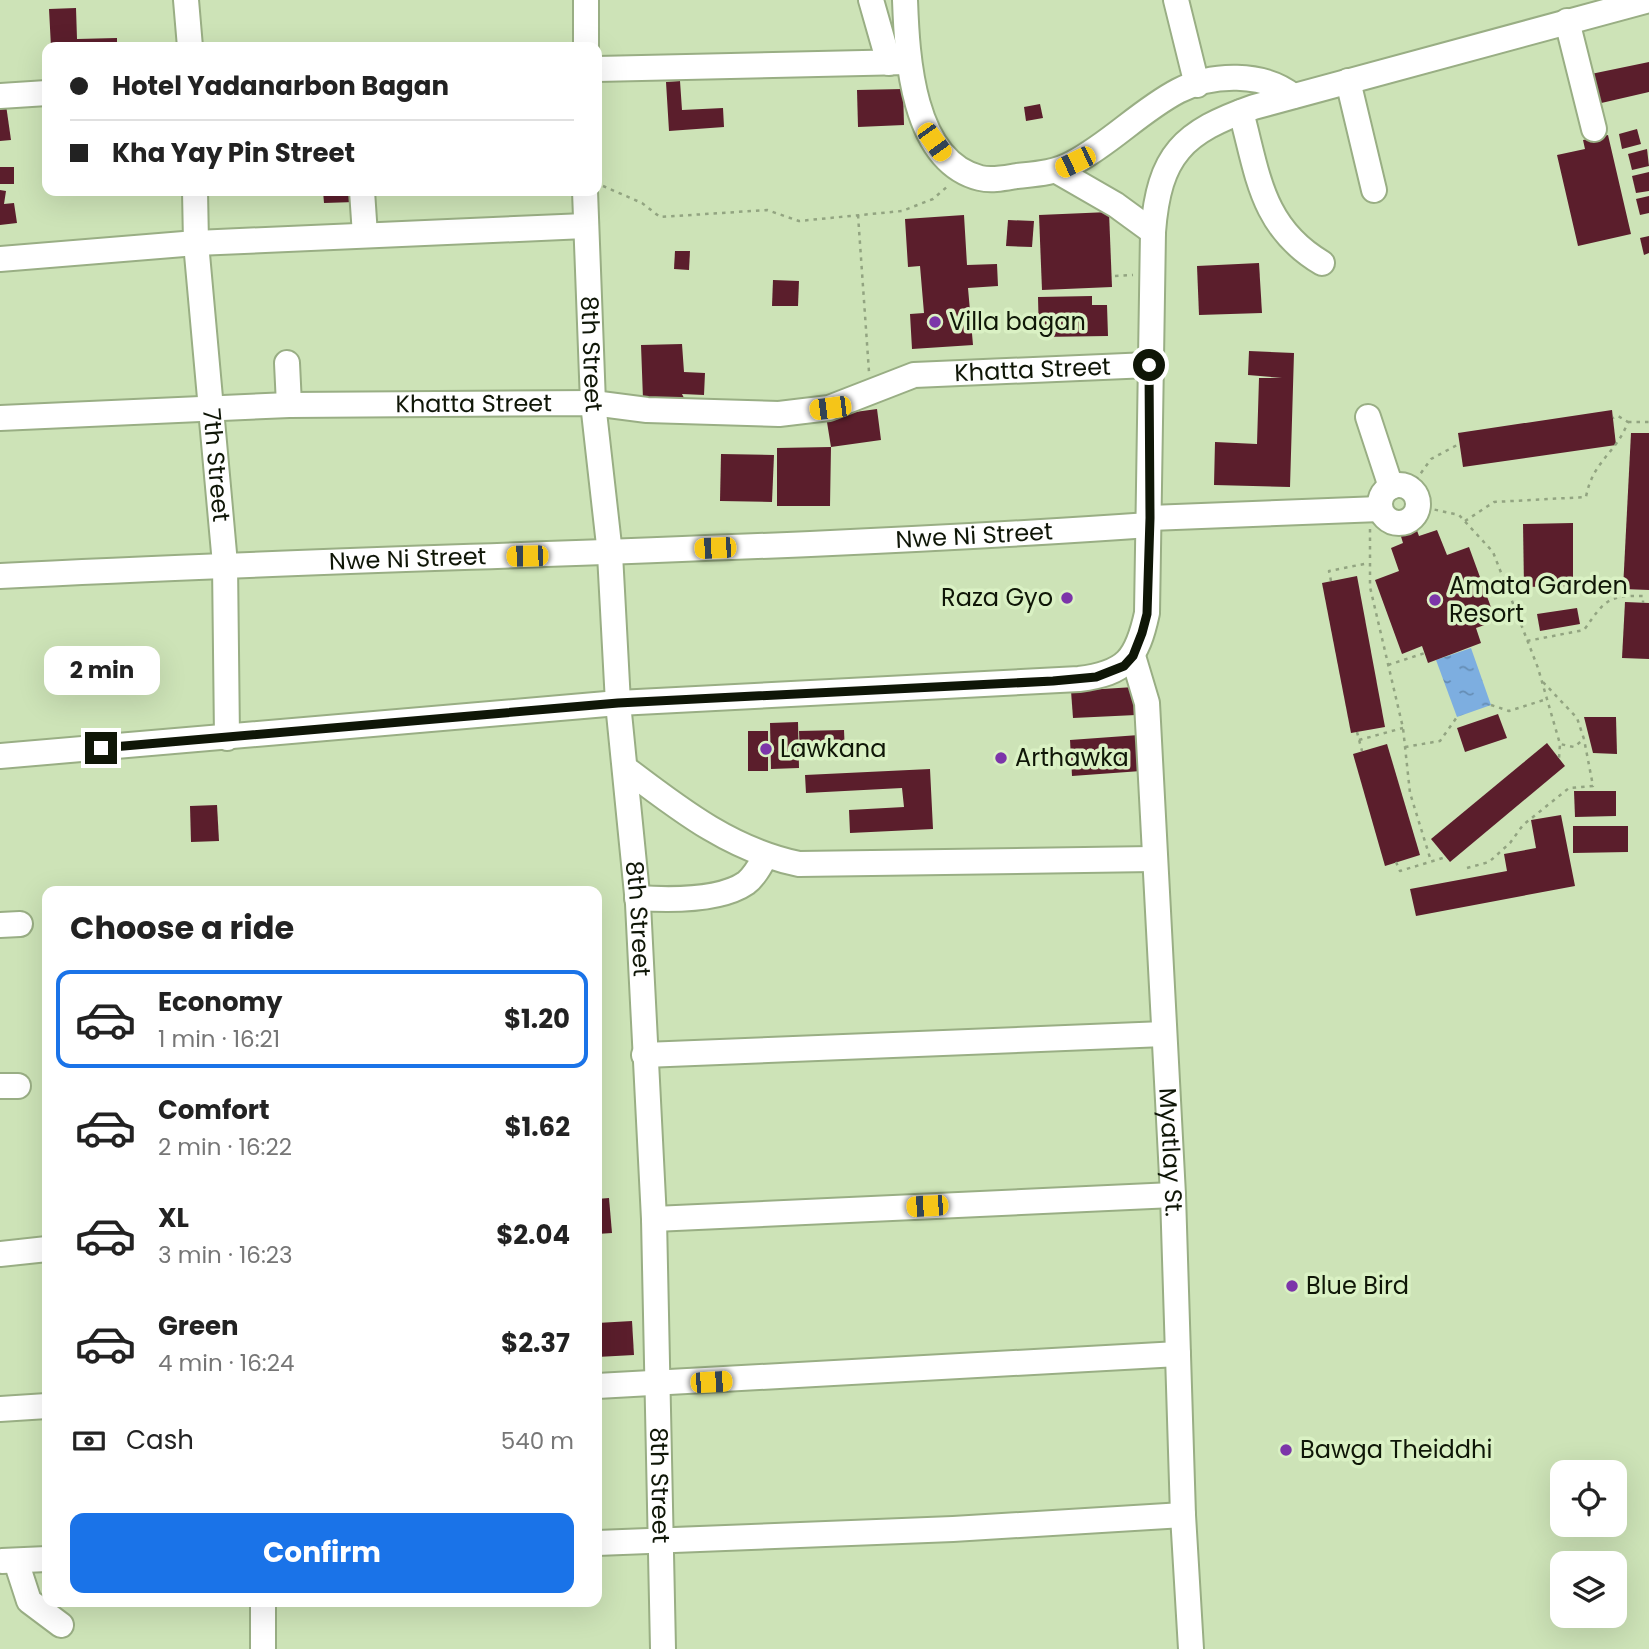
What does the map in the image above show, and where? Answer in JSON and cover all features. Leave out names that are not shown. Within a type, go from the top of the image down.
[{"type":"street","points":[[186,0],[190,42]]},
{"type":"street","points":[[586,0],[586,42]]},
{"type":"street","points":[[871,0],[934,142],[943,155],[964,172],[993,179],[1057,171],[1113,139],[1179,90],[1197,85],[1233,79],[1264,79],[1280,85],[1293,96]]},
{"type":"street","points":[[898,63],[905,0]]},
{"type":"street","points":[[1176,0],[1197,85]]},
{"type":"street","points":[[0,756],[618,703],[1079,680],[1109,673],[1124,666],[1133,656],[1147,614],[1153,232],[1156,203],[1164,174],[1182,147],[1205,128],[1241,112],[1648,0]]},
{"type":"street","points":[[1567,21],[1594,129]]},
{"type":"street","points":[[602,69],[898,63]]},
{"type":"street","points":[[1348,81],[1374,190]]},
{"type":"street","points":[[0,96],[42,93]]},
{"type":"street","points":[[1241,112],[1270,214],[1301,251],[1322,263]]},
{"type":"street","points":[[1057,171],[1116,205],[1153,232]]},
{"type":"street","name":"7th Street","points":[[195,196],[196,243],[225,564],[227,738]]},
{"type":"street","points":[[362,196],[365,235]]},
{"type":"street","name":"8th Street","points":[[585,196],[593,403],[610,554],[618,703],[637,898],[654,1219],[663,1649]]},
{"type":"street","points":[[0,259],[196,243],[585,226]]},
{"type":"street","points":[[287,363],[289,405]]},
{"type":"street","name":"Khatta Street","points":[[0,418],[289,405],[593,403],[647,410],[779,414],[830,408],[870,390],[915,375],[1149,365]]},
{"type":"street","points":[[1368,417],[1394,500]]},
{"type":"street","name":"Nwe Ni Street","points":[[0,576],[225,564],[610,554],[860,543],[1394,500]]},
{"type":"street","name":"Myatlay St.","points":[[1133,656],[1147,703],[1153,859],[1173,1195],[1183,1515],[1191,1649]]},
{"type":"street","points":[[625,768],[687,814],[738,845],[765,857],[799,864],[1153,859]]},
{"type":"street","points":[[637,898],[672,900],[737,887],[748,882],[765,857]]},
{"type":"street","points":[[645,1055],[1164,1034]]},
{"type":"street","points":[[654,1219],[1173,1195]]},
{"type":"street","points":[[0,1254],[42,1250]]},
{"type":"street","points":[[602,1387],[1178,1354]]},
{"type":"street","points":[[0,1409],[42,1406]]},
{"type":"street","points":[[602,1543],[1183,1515]]},
{"type":"street","points":[[42,1559],[8,1561],[29,1601],[61,1625]]},
{"type":"street","points":[[263,1607],[263,1649]]},
{"type":"path","points":[[602,186],[624,194],[660,217],[767,210],[799,221],[902,211],[933,199],[964,172]]},
{"type":"path","points":[[858,215],[870,390]]},
{"type":"path","points":[[1613,418],[1618,416],[1628,422],[1649,422]]},
{"type":"path","points":[[1465,521],[1494,502],[1586,498],[1590,476],[1623,435],[1628,422]]},
{"type":"path","points":[[1431,861],[1410,793],[1403,728],[1370,587],[1369,563],[1394,500],[1432,459],[1460,444]]},
{"type":"path","points":[[1394,500],[1459,515],[1493,552],[1541,680],[1560,744],[1559,758]]},
{"type":"path","points":[[1331,581],[1329,571],[1369,563]]},
{"type":"path","points":[[1643,590],[1643,603]]},
{"type":"path","points":[[1527,641],[1584,630],[1605,601],[1620,596],[1643,596]]},
{"type":"path","points":[[1388,665],[1425,653]]},
{"type":"path","points":[[1467,868],[1489,862],[1510,843],[1523,825],[1569,788],[1593,786],[1577,718],[1541,680]]},
{"type":"path","points":[[1491,705],[1509,711],[1547,699]]},
{"type":"path","points":[[1405,747],[1440,741],[1457,717]]},
{"type":"path","points":[[1359,740],[1403,728]]},
{"type":"path","points":[[1357,732],[1362,751]]},
{"type":"path","points":[[1560,744],[1574,747],[1584,739]]},
{"type":"path","points":[[1396,862],[1400,871],[1447,857]]},
{"type":"water","points":[[1471,648],[1491,705],[1457,717],[1436,660]]},
{"type":"building","points":[[76,8],[77,39],[117,38],[117,42],[51,42],[49,9]]},
{"type":"building","points":[[1649,62],[1649,92],[1597,104],[1591,74]]},
{"type":"building","points":[[680,81],[682,110],[723,108],[724,127],[669,131],[666,82]]},
{"type":"building","points":[[903,89],[904,125],[858,127],[857,90]]},
{"type":"building","points":[[5,98],[11,140],[0,141],[0,99]]},
{"type":"building","points":[[1040,104],[1043,118],[1026,121],[1024,107]]},
{"type":"building","points":[[1637,129],[1641,144],[1622,149],[1619,134]]},
{"type":"building","points":[[1608,135],[1631,234],[1578,246],[1557,155],[1585,149],[1583,140]]},
{"type":"building","points":[[1647,149],[1649,166],[1632,170],[1628,154]]},
{"type":"building","points":[[0,167],[14,167],[14,184],[0,184]]},
{"type":"building","points":[[1649,172],[1649,191],[1636,193],[1632,176]]},
{"type":"building","points":[[0,190],[6,191],[4,204],[14,203],[17,223],[0,225]]},
{"type":"building","points":[[323,196],[354,196],[355,202],[324,203]]},
{"type":"building","points":[[1649,196],[1649,213],[1640,215],[1636,199]]},
{"type":"building","points":[[1109,212],[1112,287],[1042,290],[1039,215]]},
{"type":"building","points":[[964,215],[967,265],[997,264],[998,286],[968,288],[973,345],[912,349],[910,314],[924,313],[920,266],[908,267],[905,219]]},
{"type":"building","points":[[1008,220],[1034,221],[1032,247],[1006,246]]},
{"type":"building","points":[[1649,236],[1649,253],[1644,255],[1640,238]]},
{"type":"building","points":[[675,251],[690,251],[689,270],[674,269]]},
{"type":"building","points":[[1259,263],[1262,313],[1199,315],[1197,266]]},
{"type":"building","points":[[773,280],[799,281],[798,306],[772,306]]},
{"type":"building","points":[[1092,296],[1092,305],[1107,305],[1108,336],[1039,337],[1038,297]]},
{"type":"building","points":[[682,344],[684,372],[705,373],[704,395],[682,394],[684,398],[643,399],[641,345]]},
{"type":"building","points":[[1249,351],[1294,353],[1290,487],[1214,485],[1215,442],[1257,444],[1259,378],[1282,378],[1248,375]]},
{"type":"building","points":[[877,409],[881,440],[831,447],[826,416]]},
{"type":"building","points":[[1612,410],[1616,445],[1463,467],[1458,433]]},
{"type":"building","points":[[1631,433],[1649,433],[1649,590],[1623,589]]},
{"type":"building","points":[[831,447],[830,506],[777,506],[777,448]]},
{"type":"building","points":[[721,454],[774,455],[772,502],[720,501]]},
{"type":"building","points":[[1573,523],[1573,586],[1524,587],[1523,524]]},
{"type":"building","name":"Amata Garden Resort","points":[[1415,525],[1419,536],[1437,530],[1447,555],[1469,547],[1496,621],[1476,628],[1481,643],[1428,663],[1422,646],[1402,654],[1375,580],[1399,571],[1391,548],[1403,543],[1399,530]]},
{"type":"building","points":[[1357,576],[1385,727],[1351,733],[1322,583]]},
{"type":"building","points":[[1625,602],[1649,603],[1649,659],[1622,658]]},
{"type":"building","points":[[1577,608],[1580,624],[1540,631],[1537,614]]},
{"type":"building","points":[[1134,687],[1136,715],[1073,718],[1071,691]]},
{"type":"building","points":[[1498,714],[1507,738],[1465,752],[1457,728]]},
{"type":"building","points":[[1584,717],[1616,717],[1617,754],[1593,753]]},
{"type":"building","points":[[798,722],[799,768],[771,769],[770,723]]},
{"type":"building","points":[[844,730],[845,754],[800,756],[799,731]]},
{"type":"building","points":[[748,731],[768,731],[768,771],[748,771]]},
{"type":"building","points":[[1139,735],[1141,771],[1072,776],[1070,740]]},
{"type":"building","points":[[1547,743],[1565,766],[1450,862],[1431,839]]},
{"type":"building","points":[[1387,744],[1420,855],[1385,866],[1353,754]]},
{"type":"building","points":[[930,769],[933,829],[850,833],[849,810],[904,807],[902,788],[806,793],[805,775]]},
{"type":"building","points":[[1574,791],[1616,791],[1616,816],[1575,817]]},
{"type":"building","points":[[217,805],[219,841],[191,842],[190,806]]},
{"type":"building","points":[[1561,815],[1575,886],[1416,916],[1410,889],[1507,871],[1504,854],[1536,848],[1531,820]]},
{"type":"building","points":[[1573,826],[1628,826],[1628,852],[1573,853]]},
{"type":"building","points":[[609,1198],[612,1233],[602,1234],[602,1199]]},
{"type":"building","points":[[632,1321],[634,1355],[602,1357],[602,1323]]},
{"type":"place","name":"Villa bagan","points":[[935,322]]},
{"type":"place","name":"Raza Gyo","points":[[1067,598]]},
{"type":"place","name":"Amata Garden Resort","points":[[1435,600]]},
{"type":"place","name":"Lawkana","points":[[766,749]]},
{"type":"place","name":"Arthawka","points":[[1001,758]]},
{"type":"place","name":"Blue Bird","points":[[1292,1286]]},
{"type":"place","name":"Bawga Theiddhi","points":[[1286,1450]]},
{"type":"route","points":[[101,748],[618,703],[1079,680],[1109,673],[1124,666],[1133,656],[1147,614],[1150,518],[1149,365]]}]
